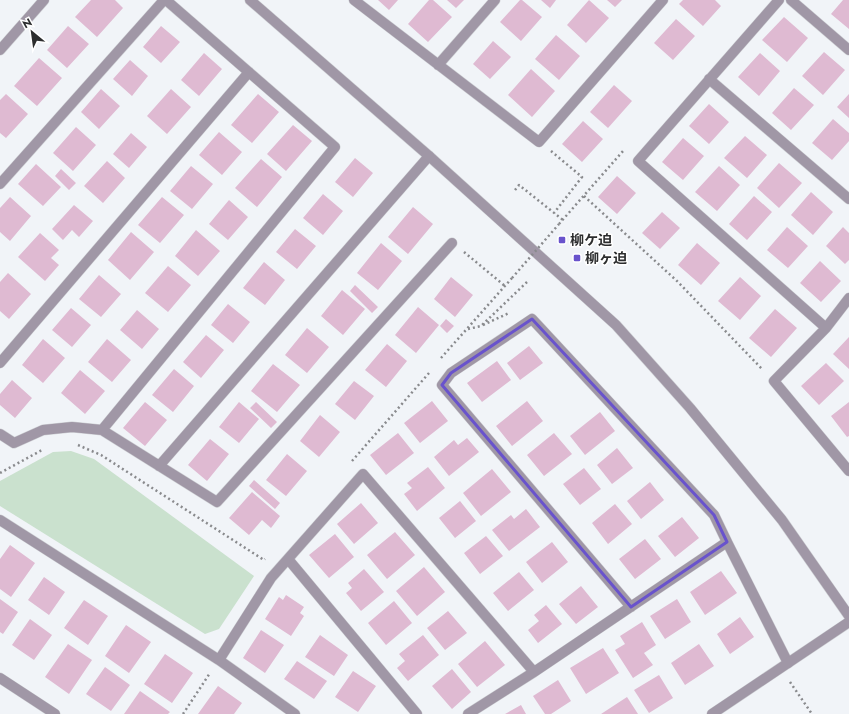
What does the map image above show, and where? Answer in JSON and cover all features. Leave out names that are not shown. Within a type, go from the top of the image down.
[{"type":"street","points":[[0,50],[44,0]]},
{"type":"street","points":[[0,184],[165,0],[335,147],[102,430]]},
{"type":"street","points":[[250,0],[429,156],[616,325],[690,408],[782,520],[849,616]]},
{"type":"street","points":[[354,0],[539,142],[663,0]]},
{"type":"street","points":[[438,65],[495,0]]},
{"type":"street","points":[[779,0],[638,161],[826,328]]},
{"type":"street","points":[[791,0],[849,50]]},
{"type":"street","points":[[0,363],[249,72]]},
{"type":"street","points":[[709,79],[849,199]]},
{"type":"street","points":[[159,466],[429,156]]},
{"type":"street","points":[[0,434],[14,443],[43,430],[72,427],[102,430],[217,502],[452,243]]},
{"type":"street","points":[[849,298],[826,328],[774,381],[849,471]]},
{"type":"street","points":[[631,607],[442,385],[451,373],[532,319],[714,515],[788,663]]},
{"type":"street","points":[[219,660],[271,578],[362,474],[534,672]]},
{"type":"street","points":[[0,520],[219,660],[295,714]]},
{"type":"street","points":[[468,714],[534,672],[727,542]]},
{"type":"street","points":[[288,559],[417,714]]},
{"type":"street","points":[[712,714],[849,622]]},
{"type":"street","points":[[0,678],[55,714]]},
{"type":"path","points":[[539,142],[582,177],[554,213]]},
{"type":"path","points":[[515,190],[519,185],[563,220]]},
{"type":"path","points":[[584,196],[677,281],[774,381]]},
{"type":"path","points":[[512,278],[559,224]]},
{"type":"path","points":[[452,243],[505,286]]},
{"type":"path","points":[[481,326],[527,282]]},
{"type":"path","points":[[466,330],[481,326],[497,318]]},
{"type":"path","points":[[183,714],[219,660]]},
{"type":"path","points":[[790,682],[812,714]]},
{"type":"highlighted area","points":[[532,319],[714,515],[727,542],[631,607],[442,385],[451,373]]},
{"type":"green space","points":[[71,451],[94,459],[254,576],[219,629],[205,634],[0,506],[0,481],[53,452]]},
{"type":"building","points":[[91,0],[115,0],[123,8],[97,37],[75,17]]},
{"type":"building","points":[[378,0],[398,0],[389,10]]},
{"type":"building","points":[[429,0],[433,0],[452,17],[428,42],[408,24]]},
{"type":"building","points":[[447,0],[464,0],[456,8]]},
{"type":"building","points":[[520,0],[522,0],[542,17],[521,41],[500,22]]},
{"type":"building","points":[[541,0],[556,0],[550,8]]},
{"type":"building","points":[[589,0],[609,18],[586,43],[567,25]]},
{"type":"building","points":[[607,0],[622,0],[615,7]]},
{"type":"building","points":[[683,0],[715,0],[721,6],[703,26],[679,4]]},
{"type":"building","points":[[843,0],[849,0],[849,29],[831,14]]},
{"type":"building","points":[[784,17],[808,38],[787,62],[762,40]]},
{"type":"building","points":[[676,19],[695,36],[673,60],[654,43]]},
{"type":"building","points":[[68,26],[89,44],[67,68],[47,50]]},
{"type":"building","points":[[161,26],[180,42],[161,63],[143,47]]},
{"type":"building","points":[[556,35],[580,56],[559,80],[535,59]]},
{"type":"building","points":[[493,41],[511,57],[490,79],[473,64]]},
{"type":"building","points":[[824,52],[845,70],[823,95],[802,76]]},
{"type":"building","points":[[204,53],[222,69],[199,96],[181,80]]},
{"type":"building","points":[[760,53],[780,71],[759,96],[738,77]]},
{"type":"building","points":[[39,58],[62,78],[37,106],[14,86]]},
{"type":"building","points":[[130,60],[148,76],[132,96],[113,79]]},
{"type":"building","points":[[531,69],[555,91],[532,117],[508,95]]},
{"type":"building","points":[[614,85],[632,101],[608,128],[590,112]]},
{"type":"building","points":[[794,88],[814,105],[791,130],[772,113]]},
{"type":"building","points":[[101,89],[120,106],[99,129],[81,112]]},
{"type":"building","points":[[171,89],[191,107],[167,134],[147,116]]},
{"type":"building","points":[[6,94],[28,114],[6,138],[0,133],[0,100]]},
{"type":"building","points":[[258,94],[279,112],[252,143],[231,125]]},
{"type":"building","points":[[849,94],[849,118],[837,107]]},
{"type":"building","points":[[709,104],[729,122],[709,144],[689,126]]},
{"type":"building","points":[[833,119],[849,133],[849,141],[832,160],[812,143]]},
{"type":"building","points":[[583,121],[603,139],[582,162],[562,144]]},
{"type":"building","points":[[293,125],[312,141],[286,171],[267,154]]},
{"type":"building","points":[[76,127],[96,145],[73,171],[53,153]]},
{"type":"building","points":[[219,132],[242,152],[222,175],[199,155]]},
{"type":"building","points":[[131,133],[147,147],[129,168],[113,154]]},
{"type":"building","points":[[745,136],[767,155],[747,178],[724,158]]},
{"type":"building","points":[[683,138],[704,156],[683,180],[662,162]]},
{"type":"building","points":[[355,158],[373,173],[353,197],[335,182]]},
{"type":"building","points":[[261,159],[282,177],[257,207],[235,188]]},
{"type":"building","points":[[107,161],[125,178],[103,203],[84,186]]},
{"type":"building","points":[[779,163],[802,183],[779,208],[757,188]]},
{"type":"building","points":[[36,164],[61,187],[43,206],[18,184]]},
{"type":"building","points":[[191,166],[213,184],[192,209],[170,191]]},
{"type":"building","points":[[719,166],[740,185],[717,211],[695,192]]},
{"type":"building","points":[[61,169],[76,183],[69,190],[55,176]]},
{"type":"building","points":[[617,176],[636,193],[617,214],[598,197]]},
{"type":"building","points":[[811,192],[833,212],[813,235],[791,215]]},
{"type":"building","points":[[323,194],[343,211],[323,235],[303,218]]},
{"type":"building","points":[[754,196],[772,212],[747,240],[729,224]]},
{"type":"building","points":[[10,197],[31,216],[10,241],[0,232],[0,208]]},
{"type":"building","points":[[162,197],[184,215],[160,243],[138,225]]},
{"type":"building","points":[[229,200],[248,217],[228,240],[209,224]]},
{"type":"building","points":[[74,205],[93,221],[79,237],[72,230],[63,240],[52,229]]},
{"type":"building","points":[[413,207],[433,224],[408,254],[388,237]]},
{"type":"building","points":[[662,212],[680,228],[660,249],[642,233]]},
{"type":"building","points":[[787,227],[808,246],[788,268],[767,250]]},
{"type":"building","points":[[843,227],[849,233],[849,260],[845,264],[826,246]]},
{"type":"building","points":[[295,229],[316,246],[297,269],[276,252]]},
{"type":"building","points":[[196,230],[220,251],[198,276],[175,256]]},
{"type":"building","points":[[131,232],[154,252],[130,280],[108,260]]},
{"type":"building","points":[[40,233],[59,250],[51,258],[59,265],[45,281],[18,257]]},
{"type":"building","points":[[381,243],[402,261],[378,290],[357,273]]},
{"type":"building","points":[[697,243],[720,263],[701,285],[678,265]]},
{"type":"building","points":[[820,261],[841,281],[821,302],[800,283]]},
{"type":"building","points":[[264,262],[285,280],[265,305],[243,288]]},
{"type":"building","points":[[168,266],[191,285],[168,312],[145,293]]},
{"type":"building","points":[[8,273],[31,294],[9,319],[0,311],[0,282]]},
{"type":"building","points":[[99,275],[121,294],[101,317],[79,299]]},
{"type":"building","points":[[451,277],[473,295],[455,317],[434,299]]},
{"type":"building","points":[[740,277],[761,296],[740,320],[718,301]]},
{"type":"building","points":[[355,285],[378,307],[372,313],[350,291]]},
{"type":"building","points":[[342,290],[365,309],[343,335],[321,316]]},
{"type":"building","points":[[228,304],[250,322],[233,343],[211,325]]},
{"type":"building","points":[[418,307],[439,325],[416,353],[395,335]]},
{"type":"building","points":[[71,308],[91,325],[72,347],[52,330]]},
{"type":"building","points":[[775,309],[797,328],[771,357],[749,338]]},
{"type":"building","points":[[137,310],[159,329],[142,349],[120,330]]},
{"type":"building","points":[[446,319],[454,326],[447,333],[440,326]]},
{"type":"building","points":[[307,328],[329,347],[307,373],[285,355]]},
{"type":"building","points":[[206,335],[224,350],[201,378],[183,362]]},
{"type":"building","points":[[849,337],[849,369],[833,354]]},
{"type":"building","points":[[43,339],[65,358],[43,383],[22,365]]},
{"type":"building","points":[[107,339],[131,360],[112,382],[88,362]]},
{"type":"building","points":[[387,344],[407,361],[386,387],[365,370]]},
{"type":"building","points":[[529,346],[543,363],[520,380],[507,363]]},
{"type":"building","points":[[497,361],[511,380],[482,402],[467,383]]},
{"type":"building","points":[[826,363],[844,381],[819,405],[801,386]]},
{"type":"building","points":[[273,364],[300,385],[277,412],[251,391]]},
{"type":"building","points":[[174,369],[194,386],[173,412],[152,395]]},
{"type":"building","points":[[80,370],[105,391],[85,414],[61,393]]},
{"type":"building","points":[[12,380],[32,398],[15,418],[0,405],[0,394]]},
{"type":"building","points":[[354,381],[374,396],[355,420],[335,404]]},
{"type":"building","points":[[432,401],[448,421],[420,443],[404,423]]},
{"type":"building","points":[[527,401],[543,421],[512,446],[496,426]]},
{"type":"building","points":[[145,402],[167,420],[145,446],[123,428]]},
{"type":"building","points":[[239,402],[259,419],[239,443],[219,427]]},
{"type":"building","points":[[256,402],[277,422],[271,428],[250,408]]},
{"type":"building","points":[[849,402],[849,436],[847,437],[831,416]]},
{"type":"building","points":[[600,412],[615,431],[585,455],[570,436]]},
{"type":"building","points":[[320,415],[340,432],[319,457],[300,441]]},
{"type":"building","points":[[398,433],[414,453],[386,475],[370,455]]},
{"type":"building","points":[[554,433],[572,454],[544,476],[527,455]]},
{"type":"building","points":[[467,438],[479,452],[449,476],[434,457],[454,440],[458,445]]},
{"type":"building","points":[[210,439],[229,454],[207,481],[188,465]]},
{"type":"building","points":[[617,448],[633,468],[612,484],[597,465]]},
{"type":"building","points":[[287,454],[307,471],[286,496],[266,480]]},
{"type":"building","points":[[428,467],[445,488],[417,511],[404,494],[412,488],[407,483]]},
{"type":"building","points":[[584,468],[601,489],[580,505],[563,484]]},
{"type":"building","points":[[492,469],[511,492],[481,516],[463,493]]},
{"type":"building","points":[[254,480],[280,503],[275,509],[249,486]]},
{"type":"building","points":[[650,482],[664,500],[641,519],[627,501]]},
{"type":"building","points":[[252,492],[280,516],[271,528],[262,520],[249,535],[229,518]]},
{"type":"building","points":[[460,501],[476,521],[455,538],[439,518]]},
{"type":"building","points":[[361,503],[378,523],[354,544],[337,524]]},
{"type":"building","points":[[615,504],[632,524],[608,544],[592,523]]},
{"type":"building","points":[[526,509],[540,527],[509,551],[492,530],[511,515],[514,519]]},
{"type":"building","points":[[682,517],[699,538],[675,557],[658,536]]},
{"type":"building","points":[[395,532],[415,555],[387,579],[367,555]]},
{"type":"building","points":[[335,534],[354,557],[329,578],[309,555]]},
{"type":"building","points":[[486,536],[503,556],[480,574],[464,553]]},
{"type":"building","points":[[645,539],[661,559],[635,579],[619,559]]},
{"type":"building","points":[[552,542],[568,562],[542,583],[526,562]]},
{"type":"building","points":[[10,545],[35,563],[11,597],[0,589],[0,559]]},
{"type":"building","points":[[424,567],[445,592],[417,616],[396,591]]},
{"type":"building","points":[[364,569],[384,592],[361,611],[346,593],[352,588],[348,583]]},
{"type":"building","points":[[721,571],[737,593],[705,615],[690,592]]},
{"type":"building","points":[[519,572],[534,590],[508,611],[493,593]]},
{"type":"building","points":[[44,577],[65,592],[49,615],[28,600]]},
{"type":"building","points":[[581,586],[598,607],[576,624],[559,604]]},
{"type":"building","points":[[286,595],[304,607],[300,613],[304,616],[291,636],[265,619],[279,597],[283,600]]},
{"type":"building","points":[[0,599],[18,612],[3,634],[0,632]]},
{"type":"building","points":[[677,599],[691,622],[665,639],[650,616]]},
{"type":"building","points":[[84,600],[108,616],[88,645],[64,628]]},
{"type":"building","points":[[394,601],[412,623],[386,645],[368,623]]},
{"type":"building","points":[[546,605],[562,624],[538,643],[528,630],[539,621],[534,615]]},
{"type":"building","points":[[448,611],[467,633],[445,650],[427,628]]},
{"type":"building","points":[[740,617],[754,637],[730,654],[717,634]]},
{"type":"building","points":[[30,619],[52,635],[34,660],[12,645]]},
{"type":"building","points":[[642,622],[656,645],[644,653],[653,665],[633,678],[615,650],[625,644],[620,636]]},
{"type":"building","points":[[126,625],[151,642],[129,673],[105,656]]},
{"type":"building","points":[[261,630],[284,645],[265,673],[243,658]]},
{"type":"building","points":[[320,635],[348,655],[334,676],[305,657]]},
{"type":"building","points":[[423,635],[439,655],[408,681],[397,668],[405,661],[399,654]]},
{"type":"building","points":[[485,641],[505,665],[477,687],[458,664]]},
{"type":"building","points":[[68,644],[92,660],[69,694],[45,677]]},
{"type":"building","points":[[699,644],[714,666],[685,685],[671,663]]},
{"type":"building","points":[[603,648],[619,673],[586,694],[570,668]]},
{"type":"building","points":[[165,654],[193,673],[172,703],[144,684]]},
{"type":"building","points":[[297,661],[327,681],[314,699],[284,679]]},
{"type":"building","points":[[105,667],[130,685],[111,711],[86,694]]},
{"type":"building","points":[[452,669],[471,692],[452,709],[432,686]]},
{"type":"building","points":[[353,671],[376,686],[358,712],[335,697]]},
{"type":"building","points":[[659,675],[673,698],[649,713],[634,690]]},
{"type":"building","points":[[558,680],[571,701],[551,714],[545,714],[533,696]]},
{"type":"building","points":[[218,686],[242,703],[234,714],[198,714]]},
{"type":"building","points":[[140,691],[170,712],[168,714],[124,714]]},
{"type":"building","points":[[627,697],[638,714],[601,714]]},
{"type":"building","points":[[521,705],[526,714],[505,714]]},
{"type":"place","name":"柳ケ迫","points":[[562,240]]},
{"type":"place","name":"柳ヶ迫","points":[[577,258]]}]
